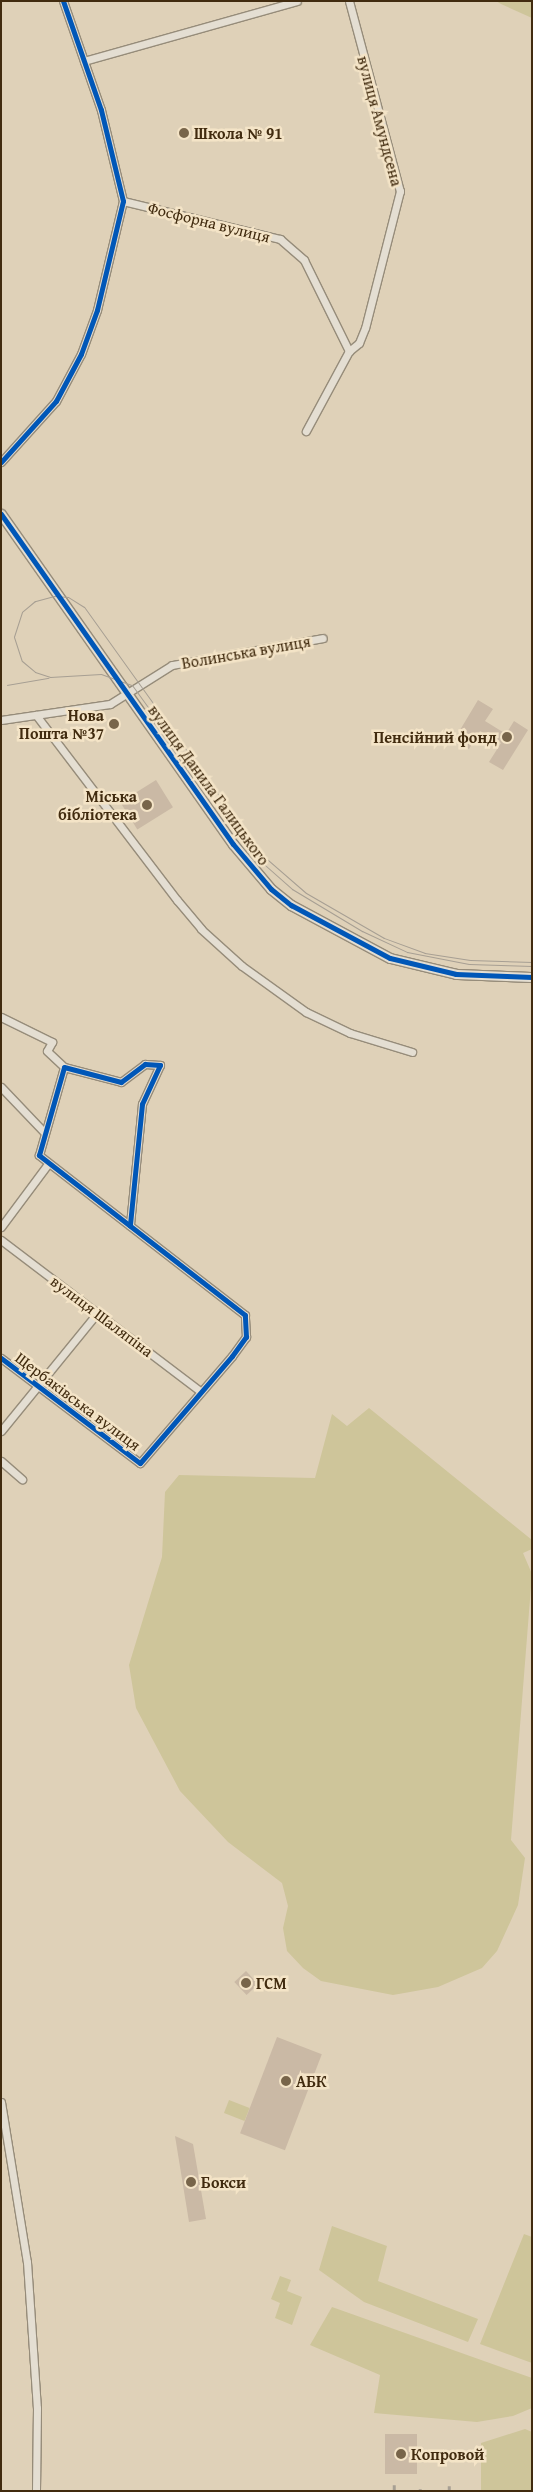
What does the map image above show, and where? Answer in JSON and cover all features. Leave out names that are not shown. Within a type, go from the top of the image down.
[{"type":"street","points":[[1,462],[56,401],[81,354],[102,291],[123,201],[101,110],[63,1]]},
{"type":"street","points":[[84,61],[297,1]]},
{"type":"street","name":"вулиця Амундсена","points":[[349,1],[400,191],[365,328],[359,343],[349,351]]},
{"type":"street","name":"Фосфорна вулиця","points":[[123,201],[286,241],[304,260],[349,351]]},
{"type":"street","points":[[306,432],[349,351]]},
{"type":"street","name":"вулиця Данила Галицького","points":[[1,514],[232,844],[271,889],[291,905],[390,958],[422,968],[481,977],[532,977]]},
{"type":"street","name":"Волинська вулиця","points":[[1,720],[110,704],[172,665],[323,638]]},
{"type":"street","points":[[36,715],[177,900],[201,929],[242,966],[306,1012],[350,1033],[412,1052]]},
{"type":"street","points":[[1,1017],[52,1042],[48,1051],[64,1066],[121,1082],[145,1064],[160,1065],[142,1104],[130,1225]]},
{"type":"street","points":[[64,1066],[39,1155],[48,1164],[245,1315],[246,1337],[202,1392]]},
{"type":"street","points":[[1,1087],[44,1132]]},
{"type":"street","points":[[1,1227],[48,1164]]},
{"type":"street","name":"вулиця Шаляпіна","points":[[1,1240],[202,1392]]},
{"type":"street","points":[[1,1432],[98,1312]]},
{"type":"street","name":"Щербаківська вулиця","points":[[1,1358],[140,1463],[202,1392]]},
{"type":"street","points":[[1,1461],[22,1479]]},
{"type":"street","points":[[1,2102],[27,2262],[37,2408],[36,2491]]},
{"type":"shaded area","points":[[496,1],[532,1],[532,18],[501,4]]},
{"type":"shaded area","points":[[369,1408],[532,1540],[532,1549],[523,1553],[532,1574],[511,1840],[525,1858],[518,1905],[497,1951],[482,1968],[438,1987],[393,1995],[321,1981],[303,1968],[287,1951],[283,1928],[288,1906],[282,1883],[228,1842],[180,1791],[136,1708],[129,1665],[162,1557],[165,1492],[179,1475],[315,1478],[332,1414],[347,1426]]},
{"type":"shaded area","points":[[229,2100],[250,2108],[245,2121],[224,2113]]},
{"type":"shaded area","points":[[332,2226],[387,2246],[378,2281],[478,2319],[468,2342],[364,2302],[319,2270]]},
{"type":"shaded area","points":[[524,2234],[532,2237],[532,2363],[480,2344]]},
{"type":"shaded area","points":[[280,2276],[291,2280],[287,2291],[302,2297],[292,2325],[275,2318],[280,2303],[271,2299]]},
{"type":"shaded area","points":[[332,2307],[532,2378],[532,2408],[513,2416],[477,2422],[374,2413],[380,2375],[310,2345]]},
{"type":"shaded area","points":[[525,2429],[532,2432],[532,2491],[481,2491],[481,2443]]},
{"type":"building","name":"Пенсійний фонд","points":[[478,700],[493,709],[485,721],[506,734],[514,721],[528,730],[503,770],[489,762],[501,743],[480,731],[469,749],[454,740]]},
{"type":"building","name":"Міська бібліотека","points":[[156,780],[173,807],[137,829],[120,802]]},
{"type":"building","name":"ГСМ","points":[[246,1971],[258,1984],[247,1995],[234,1982]]},
{"type":"building","name":"АБК","points":[[277,2037],[322,2054],[285,2150],[240,2133]]},
{"type":"building","name":"Бокси","points":[[175,2136],[193,2144],[206,2219],[189,2222]]},
{"type":"building","name":"Копровой","points":[[385,2434],[417,2434],[417,2474],[385,2474]]},
{"type":"tram line","points":[[532,962],[470,960],[425,953],[384,938],[306,893],[261,854],[84,607],[68,597],[54,596],[35,601],[22,612],[14,637],[22,661],[35,672],[50,677],[101,674],[132,685],[257,858],[292,889],[362,931],[407,952],[469,964],[532,966]]},
{"type":"tram line","points":[[7,685],[48,678]]},
{"type":"railway","points":[[394,2485],[394,2491]]},
{"type":"railway","points":[[449,2486],[449,2491]]},
{"type":"cycle path","points":[[1,462],[56,401],[81,354],[97,310],[123,201],[101,110],[63,1]]},
{"type":"cycle path","points":[[1,514],[233,844],[271,889],[291,905],[390,958],[456,974],[532,977]]},
{"type":"cycle path","points":[[1,1358],[140,1463],[232,1356],[246,1337],[245,1315],[39,1155],[64,1067],[121,1082],[145,1064],[160,1065],[142,1104],[130,1225]]},
{"type":"place","name":"Школа № 91","points":[[184,133]]},
{"type":"place","name":"Нова Пошта №37","points":[[114,724]]},
{"type":"place","name":"Пенсійний фонд","points":[[507,737]]},
{"type":"place","name":"Міська бібліотека","points":[[147,805]]},
{"type":"place","name":"ГСМ","points":[[246,1983]]},
{"type":"place","name":"АБК","points":[[286,2081]]},
{"type":"place","name":"Бокси","points":[[191,2182]]},
{"type":"place","name":"Копровой","points":[[401,2454]]}]
